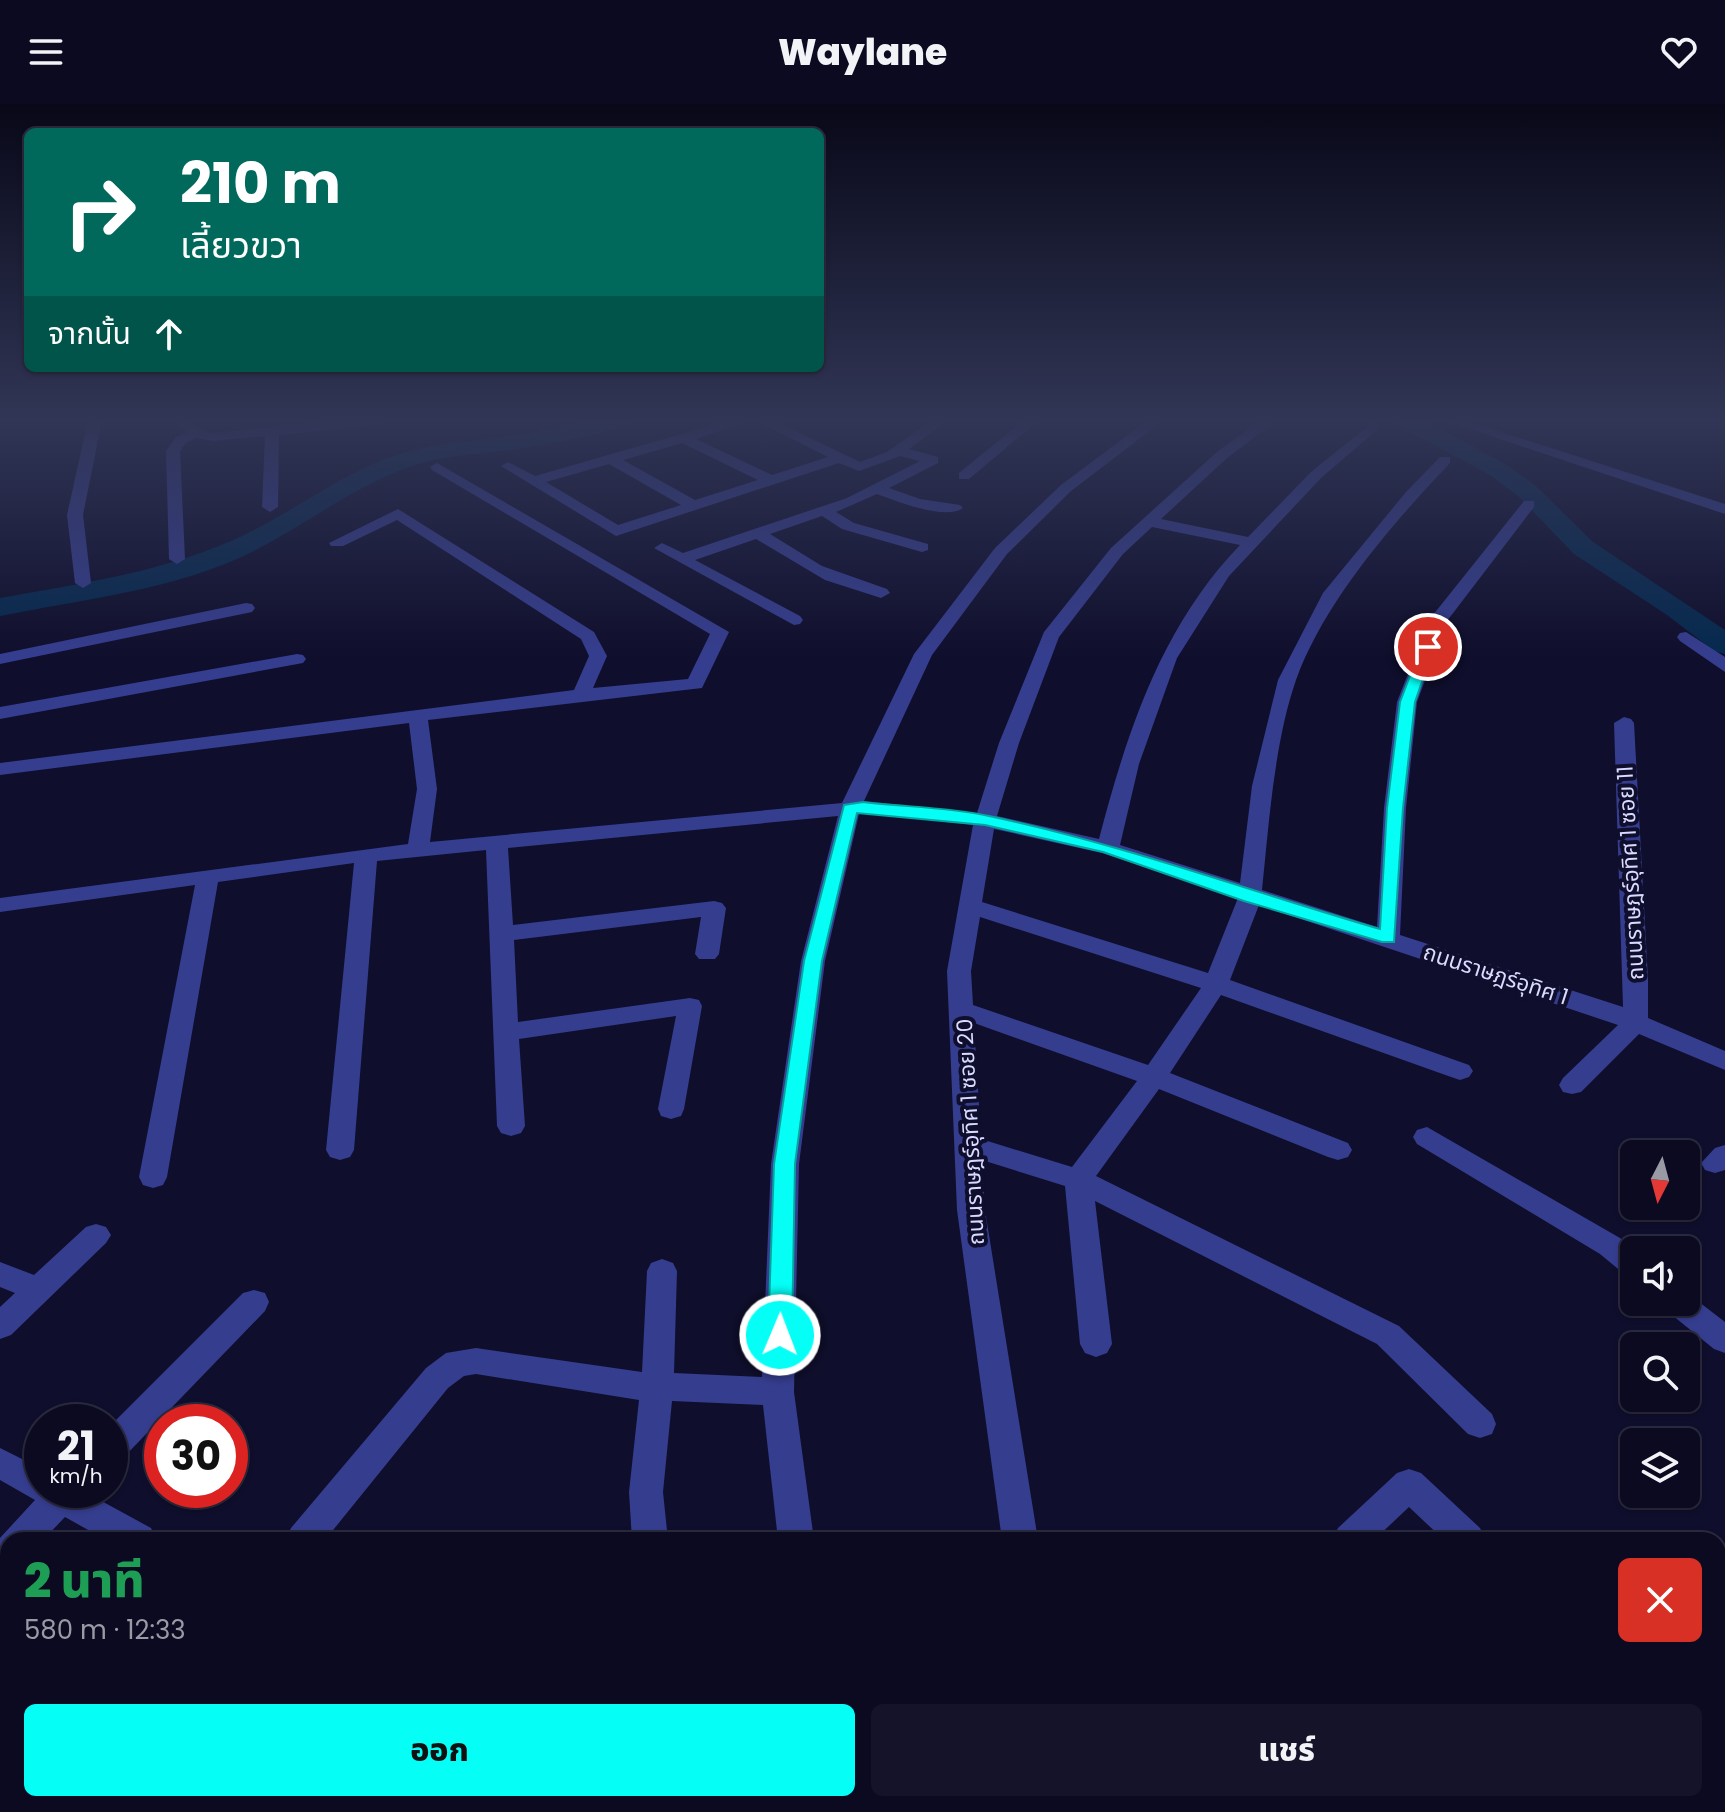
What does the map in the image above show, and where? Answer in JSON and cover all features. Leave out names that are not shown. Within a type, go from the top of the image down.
[{"type":"street","points":[[78,500],[75,515],[83,583]]},
{"type":"street","points":[[175,500],[177,559]]},
{"type":"street","points":[[270,500],[270,507]]},
{"type":"street","points":[[0,769],[581,695],[695,684],[720,632],[493,500]]},
{"type":"street","points":[[565,500],[616,531],[709,500]]},
{"type":"street","points":[[684,500],[693,505]]},
{"type":"street","points":[[681,559],[854,500]]},
{"type":"street","points":[[908,500],[955,508]]},
{"type":"street","points":[[795,1532],[778,1392],[785,1164],[813,961],[850,809],[923,654],[1001,551],[1054,500]]},
{"type":"street","name":"ถนนราษฎร์อุทิศ 1 ซอย 20","points":[[1018,1532],[971,1210],[959,971],[973,907],[985,820],[1009,743],[1050,636],[1117,551],[1174,500]]},
{"type":"street","points":[[1108,848],[1129,764],[1168,658],[1222,573],[1293,500]]},
{"type":"street","points":[[1096,1344],[1078,1180],[1154,1077],[1216,984],[1250,897],[1262,786],[1287,680],[1329,597],[1407,500]]},
{"type":"street","points":[[1696,500],[1725,509]]},
{"type":"street","points":[[1388,938],[1395,808],[1407,702],[1438,620],[1529,504]]},
{"type":"street","points":[[824,511],[848,526],[922,547]]},
{"type":"street","points":[[337,543],[398,514],[588,636],[598,656],[581,695]]},
{"type":"street","points":[[1150,522],[1253,543]]},
{"type":"street","points":[[758,533],[804,565],[845,584],[881,593]]},
{"type":"street","points":[[662,548],[794,620]]},
{"type":"street","points":[[0,659],[246,608]]},
{"type":"street","points":[[1686,637],[1725,666]]},
{"type":"street","points":[[0,713],[297,659]]},
{"type":"street","points":[[418,716],[427,789],[418,852]]},
{"type":"street","name":"ถนนราษฎร์อุทิศ 1 ซอย 11","points":[[1624,723],[1636,979],[1635,1023]]},
{"type":"street","name":"ถนนราษฎร์อุทิศ 1","points":[[0,905],[366,855],[863,807],[985,820],[1108,848],[1250,897],[1388,938],[1635,1023],[1725,1061]]},
{"type":"street","points":[[497,844],[511,1126]]},
{"type":"street","points":[[340,1150],[366,855]]},
{"type":"street","points":[[153,1177],[208,877]]},
{"type":"street","points":[[973,907],[1216,984],[1460,1071]]},
{"type":"street","points":[[503,934],[714,908],[707,954]]},
{"type":"street","points":[[508,1032],[690,1006],[671,1109]]},
{"type":"street","points":[[963,1010],[1154,1077],[1338,1150]]},
{"type":"street","points":[[1572,1085],[1635,1023]]},
{"type":"street","points":[[1427,1137],[1620,1254]]},
{"type":"street","points":[[970,1146],[1078,1180],[1388,1335],[1480,1424]]},
{"type":"street","points":[[0,1326],[96,1235]]},
{"type":"street","points":[[649,1532],[646,1492],[657,1387],[662,1271]]},
{"type":"street","points":[[0,1274],[40,1290]]},
{"type":"street","points":[[128,1430],[254,1302]]},
{"type":"street","points":[[1695,1316],[1725,1340]]},
{"type":"street","points":[[310,1532],[437,1378],[457,1363],[476,1361],[624,1385],[778,1392]]},
{"type":"street","points":[[0,1463],[24,1475]]},
{"type":"street","points":[[1358,1532],[1409,1484],[1460,1532]]},
{"type":"street","points":[[25,1532],[43,1508]]},
{"type":"street","points":[[84,1508],[125,1532]]},
{"type":"waterway","points":[[0,607],[142,580],[212,559],[245,545],[322,500]]},
{"type":"waterway","points":[[1536,500],[1584,548],[1677,609],[1725,645]]},
{"type":"route","points":[[780,1335],[785,1164],[813,961],[850,809],[863,807],[985,820],[1108,848],[1250,897],[1388,938],[1395,808],[1407,702],[1428,647]]}]
